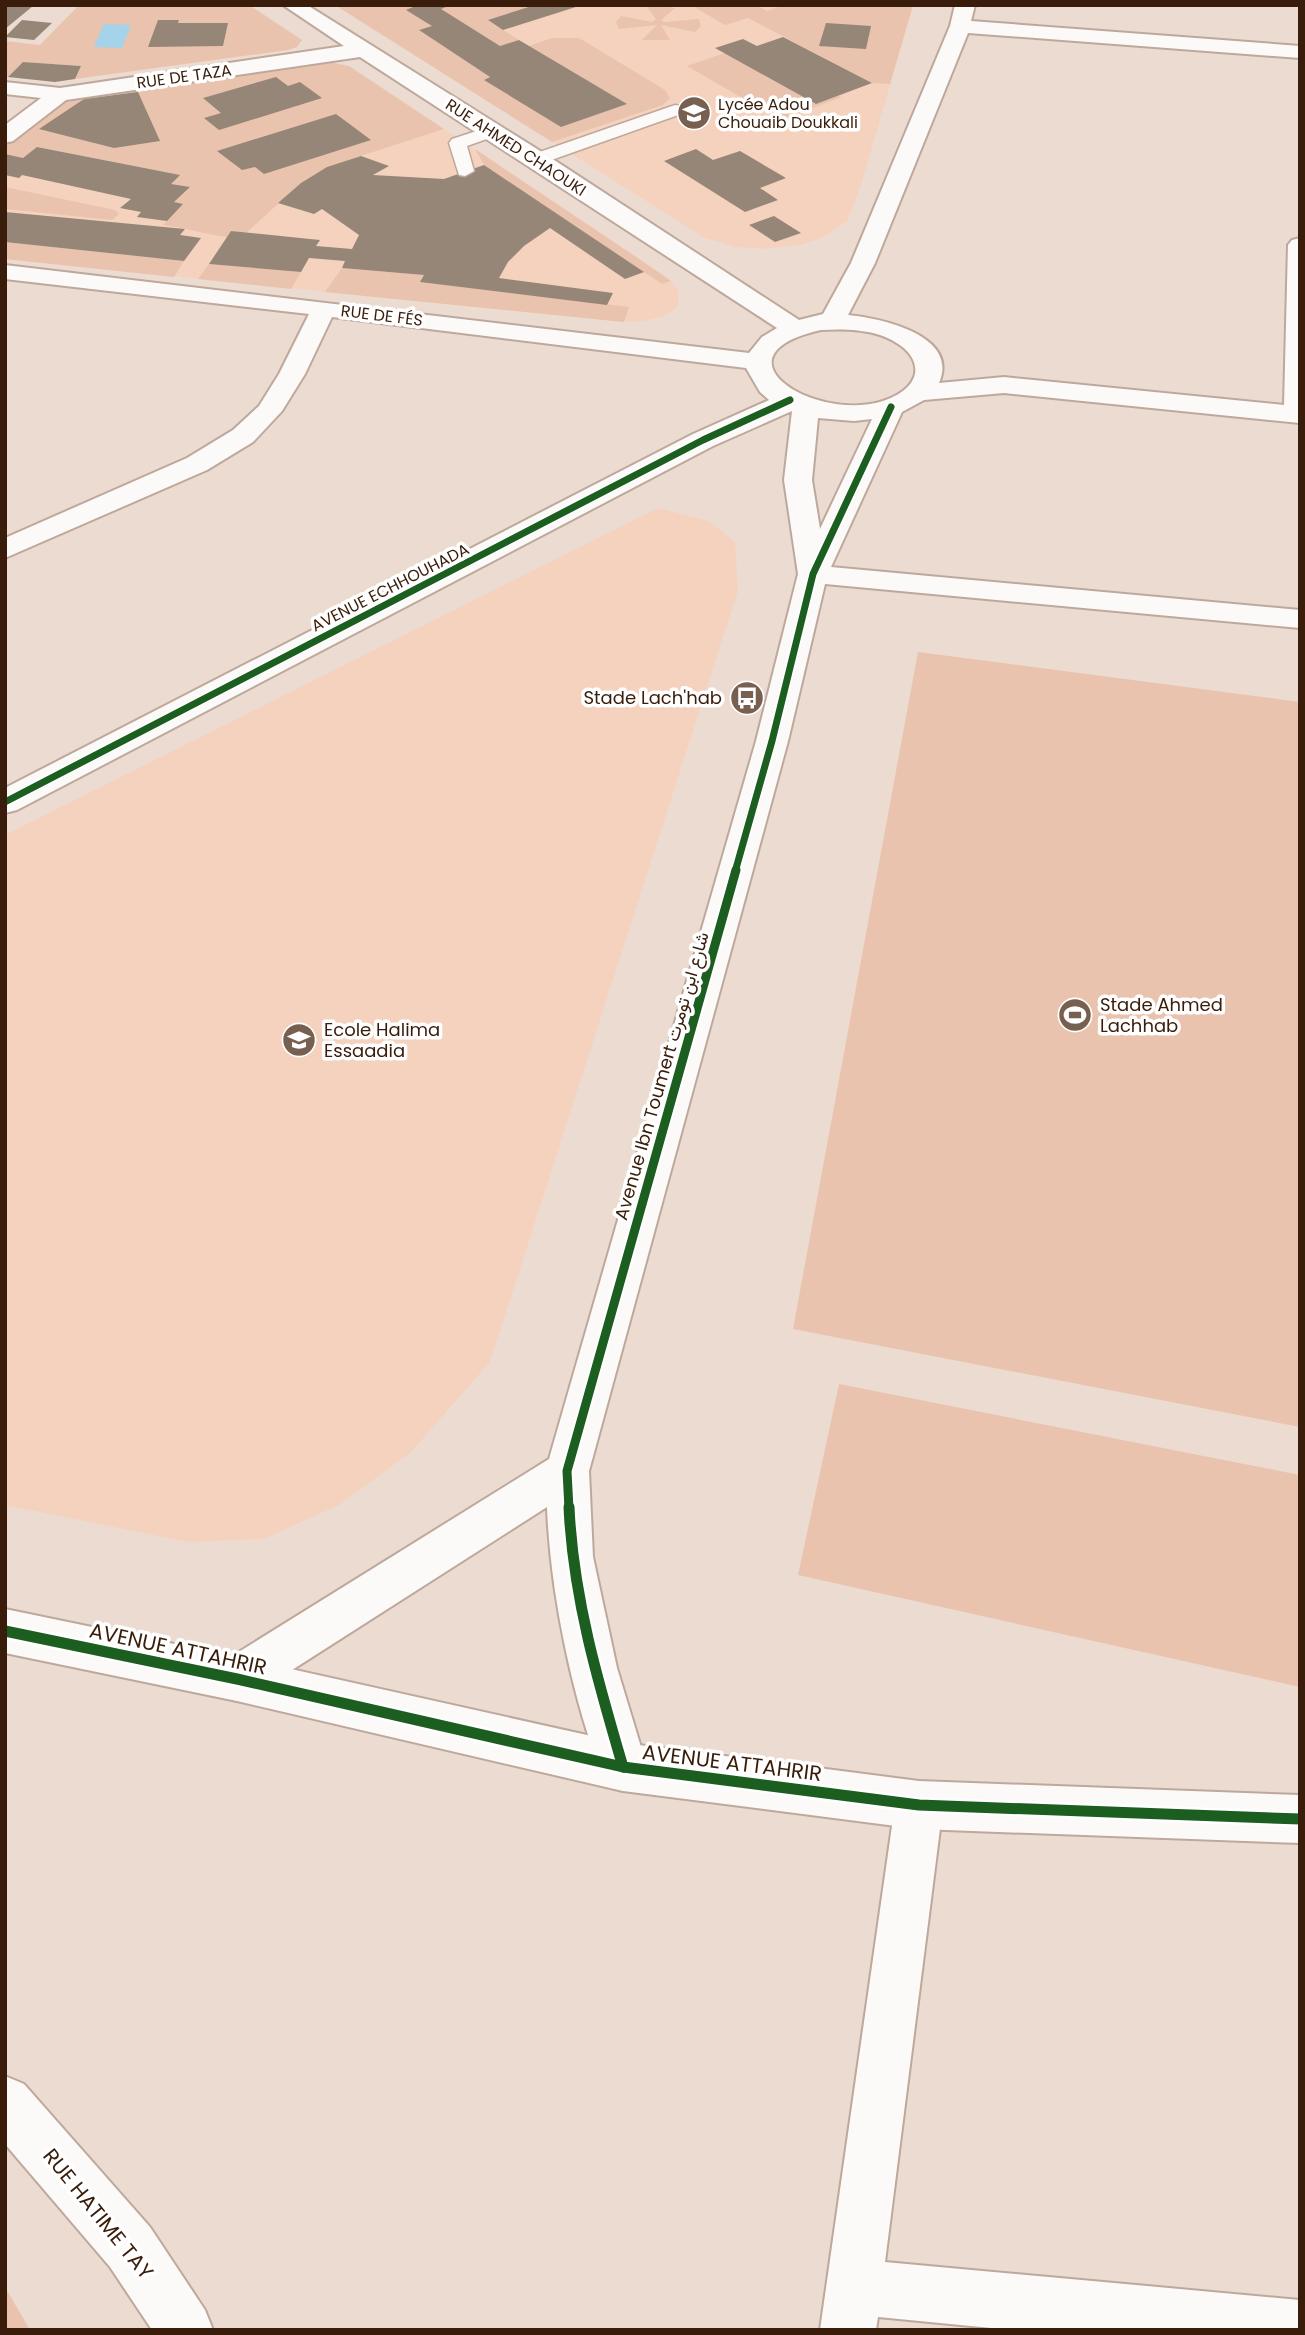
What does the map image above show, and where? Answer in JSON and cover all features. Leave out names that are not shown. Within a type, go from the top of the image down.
[{"type":"street","name":"RUE AHMED CHAOUKI","points":[[293,5],[537,159],[794,328]]},
{"type":"street","points":[[832,322],[863,263],[963,16],[1300,52]]},
{"type":"street","name":"RUE DE TAZA","points":[[5,88],[60,94],[362,50]]},
{"type":"street","points":[[5,136],[60,94]]},
{"type":"street","points":[[917,393],[1004,386],[1299,415],[1300,246]]},
{"type":"street","points":[[863,263],[896,333]]},
{"type":"street","name":"RUE DE FÉS","points":[[5,272],[324,308],[765,363]]},
{"type":"street","name":"RUE AHMED CHAOUKI","points":[[737,292],[765,363]]},
{"type":"street","points":[[5,549],[198,464],[243,436],[269,411],[292,374],[324,308]]},
{"type":"street","points":[[765,363],[798,403],[844,413],[891,407],[917,393],[928,379],[927,362],[919,348],[896,333],[866,324],[832,322],[794,328]]},
{"type":"street","name":"AVENUE ECHHOUHADA","points":[[704,440],[794,328]]},
{"type":"street","points":[[927,362],[1004,386]]},
{"type":"street","name":"AVENUE ECHHOUHADA","points":[[5,802],[704,440],[798,403]]},
{"type":"street","name":"Avenue Ibn Toumert شارع ابن تومرت","points":[[798,403],[798,480],[813,574]]},
{"type":"street","name":"Avenue Ibn Toumert شارع ابن تومرت","points":[[623,1767],[594,1668],[571,1557],[567,1471],[769,754],[813,574],[891,407]]},
{"type":"street","points":[[813,574],[1300,619]]},
{"type":"street","points":[[237,1679],[567,1471]]},
{"type":"street","name":"AVENUE ATTAHRIR","points":[[5,1631],[237,1679],[623,1767],[919,1805],[1300,1819]]},
{"type":"street","points":[[919,1805],[851,2309],[1300,2328]]},
{"type":"street","name":"RUE HATIME TAY","points":[[5,2103],[130,2247],[185,2330]]},
{"type":"lane","points":[[537,159],[675,110]]},
{"type":"lane","points":[[465,171],[458,143],[492,131]]},
{"type":"shaded area","points":[[79,5],[249,5],[302,40],[297,47],[288,50],[75,79],[81,66],[23,62],[8,77],[5,76],[5,41],[40,45]]},
{"type":"shaded area","name":"Lycée Adou Chouaib Doukkali","points":[[335,5],[896,5],[911,13],[861,185],[847,221],[822,238],[803,244],[766,249],[736,247],[705,238]]},
{"type":"shaded area","points":[[335,5],[535,5],[489,21],[519,40],[500,46],[456,19],[419,30],[490,77],[485,80],[561,127],[626,104],[529,46],[552,38],[579,38],[665,90],[670,98],[663,105],[552,142]]},
{"type":"shaded area","points":[[691,5],[756,5],[767,11],[784,5],[913,5],[890,84],[872,83],[748,18],[725,25]]},
{"type":"shaded area","points":[[647,7],[675,8],[661,20],[665,22],[699,19],[701,26],[695,32],[661,25],[670,40],[642,40],[657,25],[619,29],[616,22],[621,16],[652,22],[656,19]]},
{"type":"shaded area","points":[[725,53],[816,104],[842,97],[780,120],[687,66]]},
{"type":"shaded area","points":[[329,62],[349,66],[444,129],[327,167],[301,183],[246,233],[231,231],[227,237],[163,225],[183,204],[174,202],[189,188],[171,184],[179,175],[38,147],[23,158],[5,154],[5,146],[67,99]]},
{"type":"shaded area","points":[[444,129],[669,279],[678,290],[676,308],[664,316],[624,322],[5,259],[5,146],[185,166],[202,207]]},
{"type":"shaded area","points":[[475,149],[671,281],[662,284],[484,165]]},
{"type":"shaded area","points":[[5,187],[115,210],[119,214],[112,220],[5,209]]},
{"type":"shaded area","points":[[5,242],[184,261],[174,277],[5,259]]},
{"type":"shaded area","points":[[209,264],[301,272],[291,289],[198,279]]},
{"type":"shaded area","points":[[342,268],[424,275],[421,282],[629,307],[624,322],[325,292]]},
{"type":"shaded area","name":"Ecole Halima Essaadia","points":[[658,508],[709,521],[735,542],[738,591],[490,1362],[411,1452],[339,1505],[264,1539],[188,1542],[5,1505],[5,835]]},
{"type":"shaded area","name":"Stade Ahmed Lachhab","points":[[918,652],[1300,702],[1300,1427],[793,1329]]},
{"type":"shaded area","points":[[839,1384],[1300,1475],[1300,1687],[798,1575]]},
{"type":"shaded area","points":[[5,2287],[30,2330],[5,2330]]},
{"type":"water","points":[[104,24],[131,25],[122,48],[94,47]]},
{"type":"building","points":[[5,5],[23,5],[33,6],[5,29]]},
{"type":"building","points":[[410,5],[451,5],[441,9],[500,46],[519,40],[627,104],[561,127],[484,80],[490,77],[419,30],[432,26],[406,10],[413,7]]},
{"type":"building","points":[[535,5],[579,6],[503,30],[488,20]]},
{"type":"building","points":[[22,20],[52,23],[34,40],[5,37]]},
{"type":"building","points":[[158,20],[179,20],[178,23],[228,23],[223,46],[148,47]]},
{"type":"building","points":[[826,23],[871,26],[866,49],[819,46]]},
{"type":"building","points":[[783,37],[872,83],[816,104],[715,48],[743,39],[757,46]]},
{"type":"building","points":[[23,62],[81,66],[75,79],[55,82],[8,77]]},
{"type":"building","points":[[276,77],[288,86],[300,82],[322,98],[219,130],[204,118],[221,113],[203,98]]},
{"type":"building","points":[[138,92],[160,141],[114,148],[39,129],[84,99]]},
{"type":"building","points":[[336,114],[371,140],[264,174],[255,167],[242,170],[217,151]]},
{"type":"building","points":[[37,147],[180,175],[171,184],[190,187],[174,202],[183,204],[167,221],[137,217],[141,212],[120,208],[131,199],[22,175],[19,178],[5,175],[5,154],[23,158]]},
{"type":"building","points":[[696,149],[713,160],[740,151],[786,178],[760,188],[778,200],[745,212],[664,161]]},
{"type":"building","points":[[361,156],[389,166],[373,175],[444,179],[484,165],[644,272],[625,279],[550,228],[524,246],[508,262],[499,278],[613,293],[607,305],[420,282],[424,275],[342,268],[345,261],[309,258],[301,272],[209,264],[231,231],[320,240],[316,246],[352,249],[359,235],[322,209],[314,214],[278,203],[301,183],[327,167]]},
{"type":"building","points":[[5,212],[185,229],[180,235],[201,238],[184,261],[5,242]]},
{"type":"building","points":[[774,216],[801,233],[775,242],[749,225]]},
{"type":"cycle path","points":[[5,802],[703,440],[790,400]]},
{"type":"cycle path","points":[[623,1767],[594,1668],[571,1557],[567,1471],[772,741],[813,574],[891,407]]},
{"type":"cycle path","points":[[5,1631],[237,1679],[623,1767],[919,1805],[1300,1819]]},
{"type":"place","name":"Lycée Adou Chouaib Doukkali","points":[[694,113]]},
{"type":"place","name":"Stade Lach'hab","points":[[747,698]]},
{"type":"place","name":"Stade Ahmed Lachhab","points":[[1075,1015]]},
{"type":"place","name":"Ecole Halima Essaadia","points":[[299,1040]]}]
